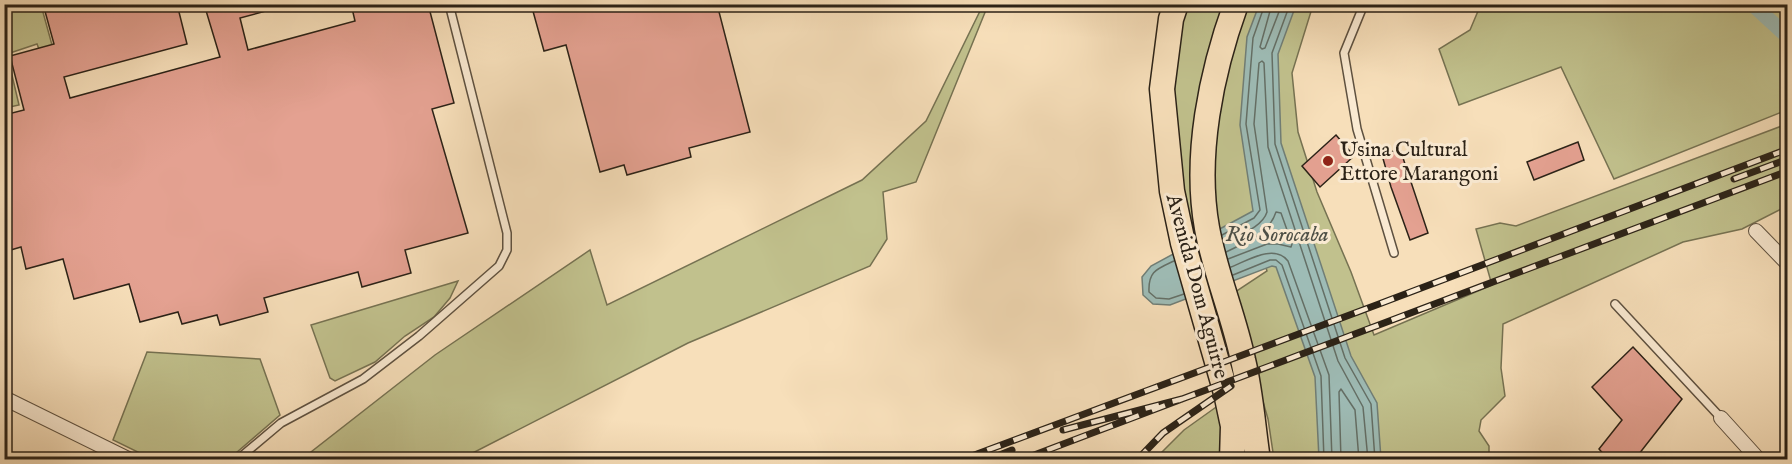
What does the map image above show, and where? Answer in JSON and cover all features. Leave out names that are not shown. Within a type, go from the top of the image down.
[{"type":"highway","name":"Avenida Dom Aguirre","points":[[1176,4],[1171,19],[1162,88],[1172,190],[1183,243],[1226,393],[1233,426],[1232,459]]},
{"type":"highway","name":"Avenida Dom Aguirre","points":[[1236,4],[1212,84],[1205,130],[1203,177],[1207,227],[1225,300],[1243,359],[1258,459]]},
{"type":"highway","points":[[1243,359],[1262,417],[1268,459]]},
{"type":"highway","points":[[1223,459],[1233,426]]},
{"type":"street","points":[[1756,231],[1788,264]]},
{"type":"street","points":[[4,398],[130,459]]},
{"type":"street","points":[[1721,418],[1759,459]]},
{"type":"lane","points":[[237,459],[281,423],[363,379],[419,336],[499,266],[507,250],[507,233],[449,4]]},
{"type":"lane","points":[[1364,4],[1344,53],[1357,129],[1395,253]]},
{"type":"lane","points":[[1615,304],[1721,418]]},
{"type":"green space","points":[[1481,4],[1787,5],[1787,110],[1614,179],[1561,67],[1459,105],[1439,49],[1470,30]]},
{"type":"green space","points":[[5,5],[41,5],[57,63],[46,67],[37,44],[7,54],[19,105],[5,108]]},
{"type":"green space","points":[[983,5],[988,5],[916,182],[883,192],[887,239],[870,266],[688,343],[461,459],[302,459],[435,355],[590,250],[607,305],[862,180],[926,121]]},
{"type":"green space","points":[[1187,5],[1226,5],[1202,239],[1191,245],[1180,186],[1174,125],[1176,64]]},
{"type":"green space","points":[[1246,5],[1313,5],[1292,73],[1298,132],[1317,192],[1351,272],[1374,335],[1492,285],[1476,229],[1500,223],[1516,226],[1787,124],[1787,206],[1742,229],[1683,242],[1503,324],[1501,368],[1505,396],[1481,420],[1479,431],[1489,446],[1489,459],[1274,459],[1268,419],[1232,294],[1267,271],[1249,215],[1215,232],[1213,222],[1214,119]]},
{"type":"green space","points":[[458,281],[450,298],[434,317],[405,336],[375,362],[335,381],[330,378],[311,325]]},
{"type":"green space","points":[[147,352],[260,359],[280,415],[229,459],[152,459],[113,440]]},
{"type":"green space","points":[[1219,405],[1223,444],[1218,459],[1154,460],[1184,430]]},
{"type":"water","name":"Rio Sorocaba","points":[[1259,5],[1296,5],[1278,54],[1281,143],[1351,356],[1377,403],[1381,459],[1319,459],[1315,377],[1276,267],[1272,266],[1170,305],[1153,304],[1143,295],[1142,277],[1151,266],[1253,211],[1240,125],[1247,37]]},
{"type":"building","points":[[43,4],[85,4],[87,11],[111,4],[177,4],[187,44],[64,77],[70,98],[220,57],[204,4],[277,4],[277,8],[240,18],[248,50],[355,21],[351,4],[428,4],[454,103],[432,109],[468,233],[405,250],[411,273],[362,287],[358,272],[264,298],[268,312],[220,325],[217,315],[182,324],[178,312],[140,322],[129,284],[74,299],[63,259],[26,269],[21,247],[4,252],[4,115],[24,110],[10,56],[54,44]]},
{"type":"building","points":[[531,4],[717,4],[750,132],[689,148],[691,157],[627,175],[624,165],[600,172],[566,45],[544,51]]},
{"type":"building","name":"Usina Cultural Ettore Marangoni","points":[[1336,135],[1354,156],[1320,187],[1302,166]]},
{"type":"building","points":[[1578,142],[1584,160],[1534,180],[1527,162]]},
{"type":"building","points":[[1400,149],[1428,233],[1410,240],[1382,155]]},
{"type":"building","points":[[1633,347],[1682,399],[1635,459],[1608,459],[1599,449],[1622,420],[1592,387]]},
{"type":"waterway","points":[[1752,4],[1788,37]]},
{"type":"railway","points":[[961,460],[1788,149]]},
{"type":"railway","points":[[1734,179],[1788,159]]},
{"type":"railway","points":[[1182,399],[1788,171]]},
{"type":"railway","points":[[1137,460],[1163,433],[1231,386]]},
{"type":"railway","points":[[1021,460],[1182,399],[1063,430]]},
{"type":"railway","points":[[987,460],[1012,450]]},
{"type":"place","name":"Usina Cultural Ettore Marangoni","points":[[1328,161]]}]
